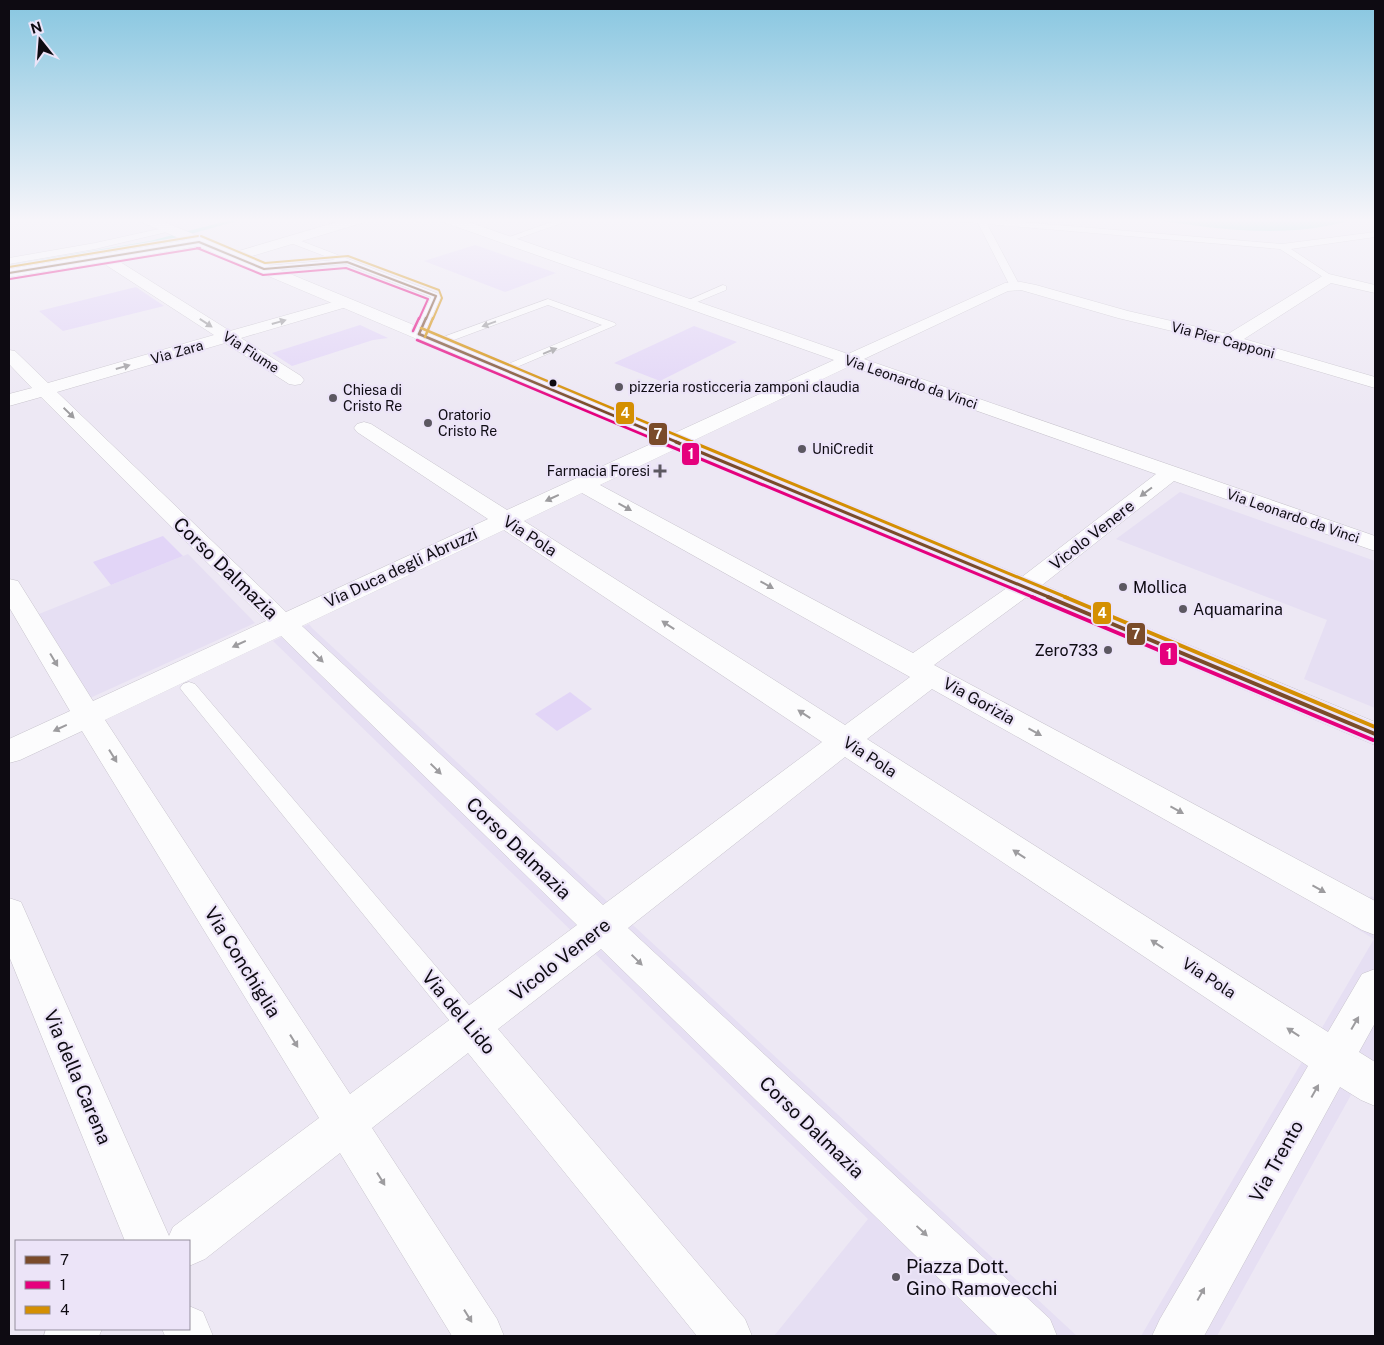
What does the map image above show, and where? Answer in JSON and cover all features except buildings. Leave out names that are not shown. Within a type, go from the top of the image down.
[{"type":"street","name":"Via Fiume","points":[[142,282],[295,380]]},
{"type":"street","points":[[295,282],[1375,734]]},
{"type":"street","name":"Via Leonardo da Vinci","points":[[626,282],[1375,544]]},
{"type":"street","points":[[1231,340],[1323,282]]},
{"type":"street","points":[[1345,282],[1375,289]]},
{"type":"street","name":"Via Pier Capponi","points":[[848,360],[1001,288],[1015,286],[1030,288],[1124,315],[1231,340],[1375,383]]},
{"type":"street","name":"Via Zara","points":[[9,400],[346,303]]},
{"type":"street","name":"Corso Dalmazia","points":[[9,355],[283,624],[1033,1336]]},
{"type":"street","name":"Via Duca degli Abruzzi","points":[[9,752],[848,360]]},
{"type":"street","name":"Via Pola","points":[[364,428],[1375,1086]]},
{"type":"street","name":"Vicolo Venere","points":[[190,1242],[845,741],[922,670],[1023,588],[1171,473]]},
{"type":"street","name":"Via Gorizia","points":[[582,484],[1375,920]]},
{"type":"street","name":"Via Conchiglia","points":[[9,586],[87,715],[480,1336]]},
{"type":"street","name":"Via della Carena","points":[[9,913],[148,1240]]},
{"type":"street","name":"Via Trento","points":[[1177,1336],[1375,987]]},
{"type":"street","name":"Via del Lido","points":[[471,1027],[728,1336]]},
{"type":"lane","points":[[399,282],[436,296],[419,334]]},
{"type":"lane","points":[[1013,282],[1015,286]]},
{"type":"lane","points":[[687,303],[723,288]]},
{"type":"lane","points":[[439,342],[548,302],[611,325],[505,369]]},
{"type":"lane","name":"Via del Lido","points":[[189,688],[471,1027]]},
{"type":"shaded area","points":[[478,282],[532,282],[505,292]]},
{"type":"shaded area","points":[[136,287],[164,306],[63,331],[39,311]]},
{"type":"shaded area","points":[[360,325],[388,338],[373,340],[292,366],[272,353]]},
{"type":"shaded area","points":[[694,326],[737,342],[660,381],[614,363]]},
{"type":"shaded area","points":[[1180,492],[1375,561],[1375,708],[1304,679],[1327,620],[1116,539]]},
{"type":"shaded area","points":[[163,536],[183,556],[111,585],[93,562]]},
{"type":"shaded area","points":[[188,554],[255,623],[79,703],[29,618]]},
{"type":"shaded area","points":[[309,624],[1077,1336],[774,1336],[868,1219],[273,641]]},
{"type":"shaded area","points":[[570,692],[592,709],[557,731],[535,714]]},
{"type":"shaded area","points":[[1371,896],[1375,898],[1375,1086],[1361,1077],[1217,1336],[1141,1336],[1374,939],[1352,926]]},
{"type":"transit line","name":"1","points":[[382,282],[428,299],[413,331]]},
{"type":"transit line","name":"7","points":[[399,282],[436,296],[419,334]]},
{"type":"transit line","name":"4","points":[[417,282],[439,290],[442,294],[425,337]]},
{"type":"transit line","name":"4","points":[[421,328],[1375,727]]},
{"type":"transit line","name":"7","points":[[419,334],[1375,734]]},
{"type":"transit line","name":"1","points":[[417,340],[1373,740]]},
{"type":"place","name":"pizzeria rosticceria zamponi claudia","points":[[619,387]]},
{"type":"place","name":"Chiesa di Cristo Re","points":[[333,398]]},
{"type":"place","name":"Oratorio Cristo Re","points":[[428,423]]},
{"type":"place","name":"UniCredit","points":[[802,449]]},
{"type":"place","name":"Farmacia Foresi","points":[[660,471]]},
{"type":"place","name":"Mollica","points":[[1123,587]]},
{"type":"place","name":"Aquamarina","points":[[1183,609]]},
{"type":"place","name":"Zero733","points":[[1108,650]]},
{"type":"place","name":"Piazza Dott. Gino Ramovecchi","points":[[896,1277]]}]
